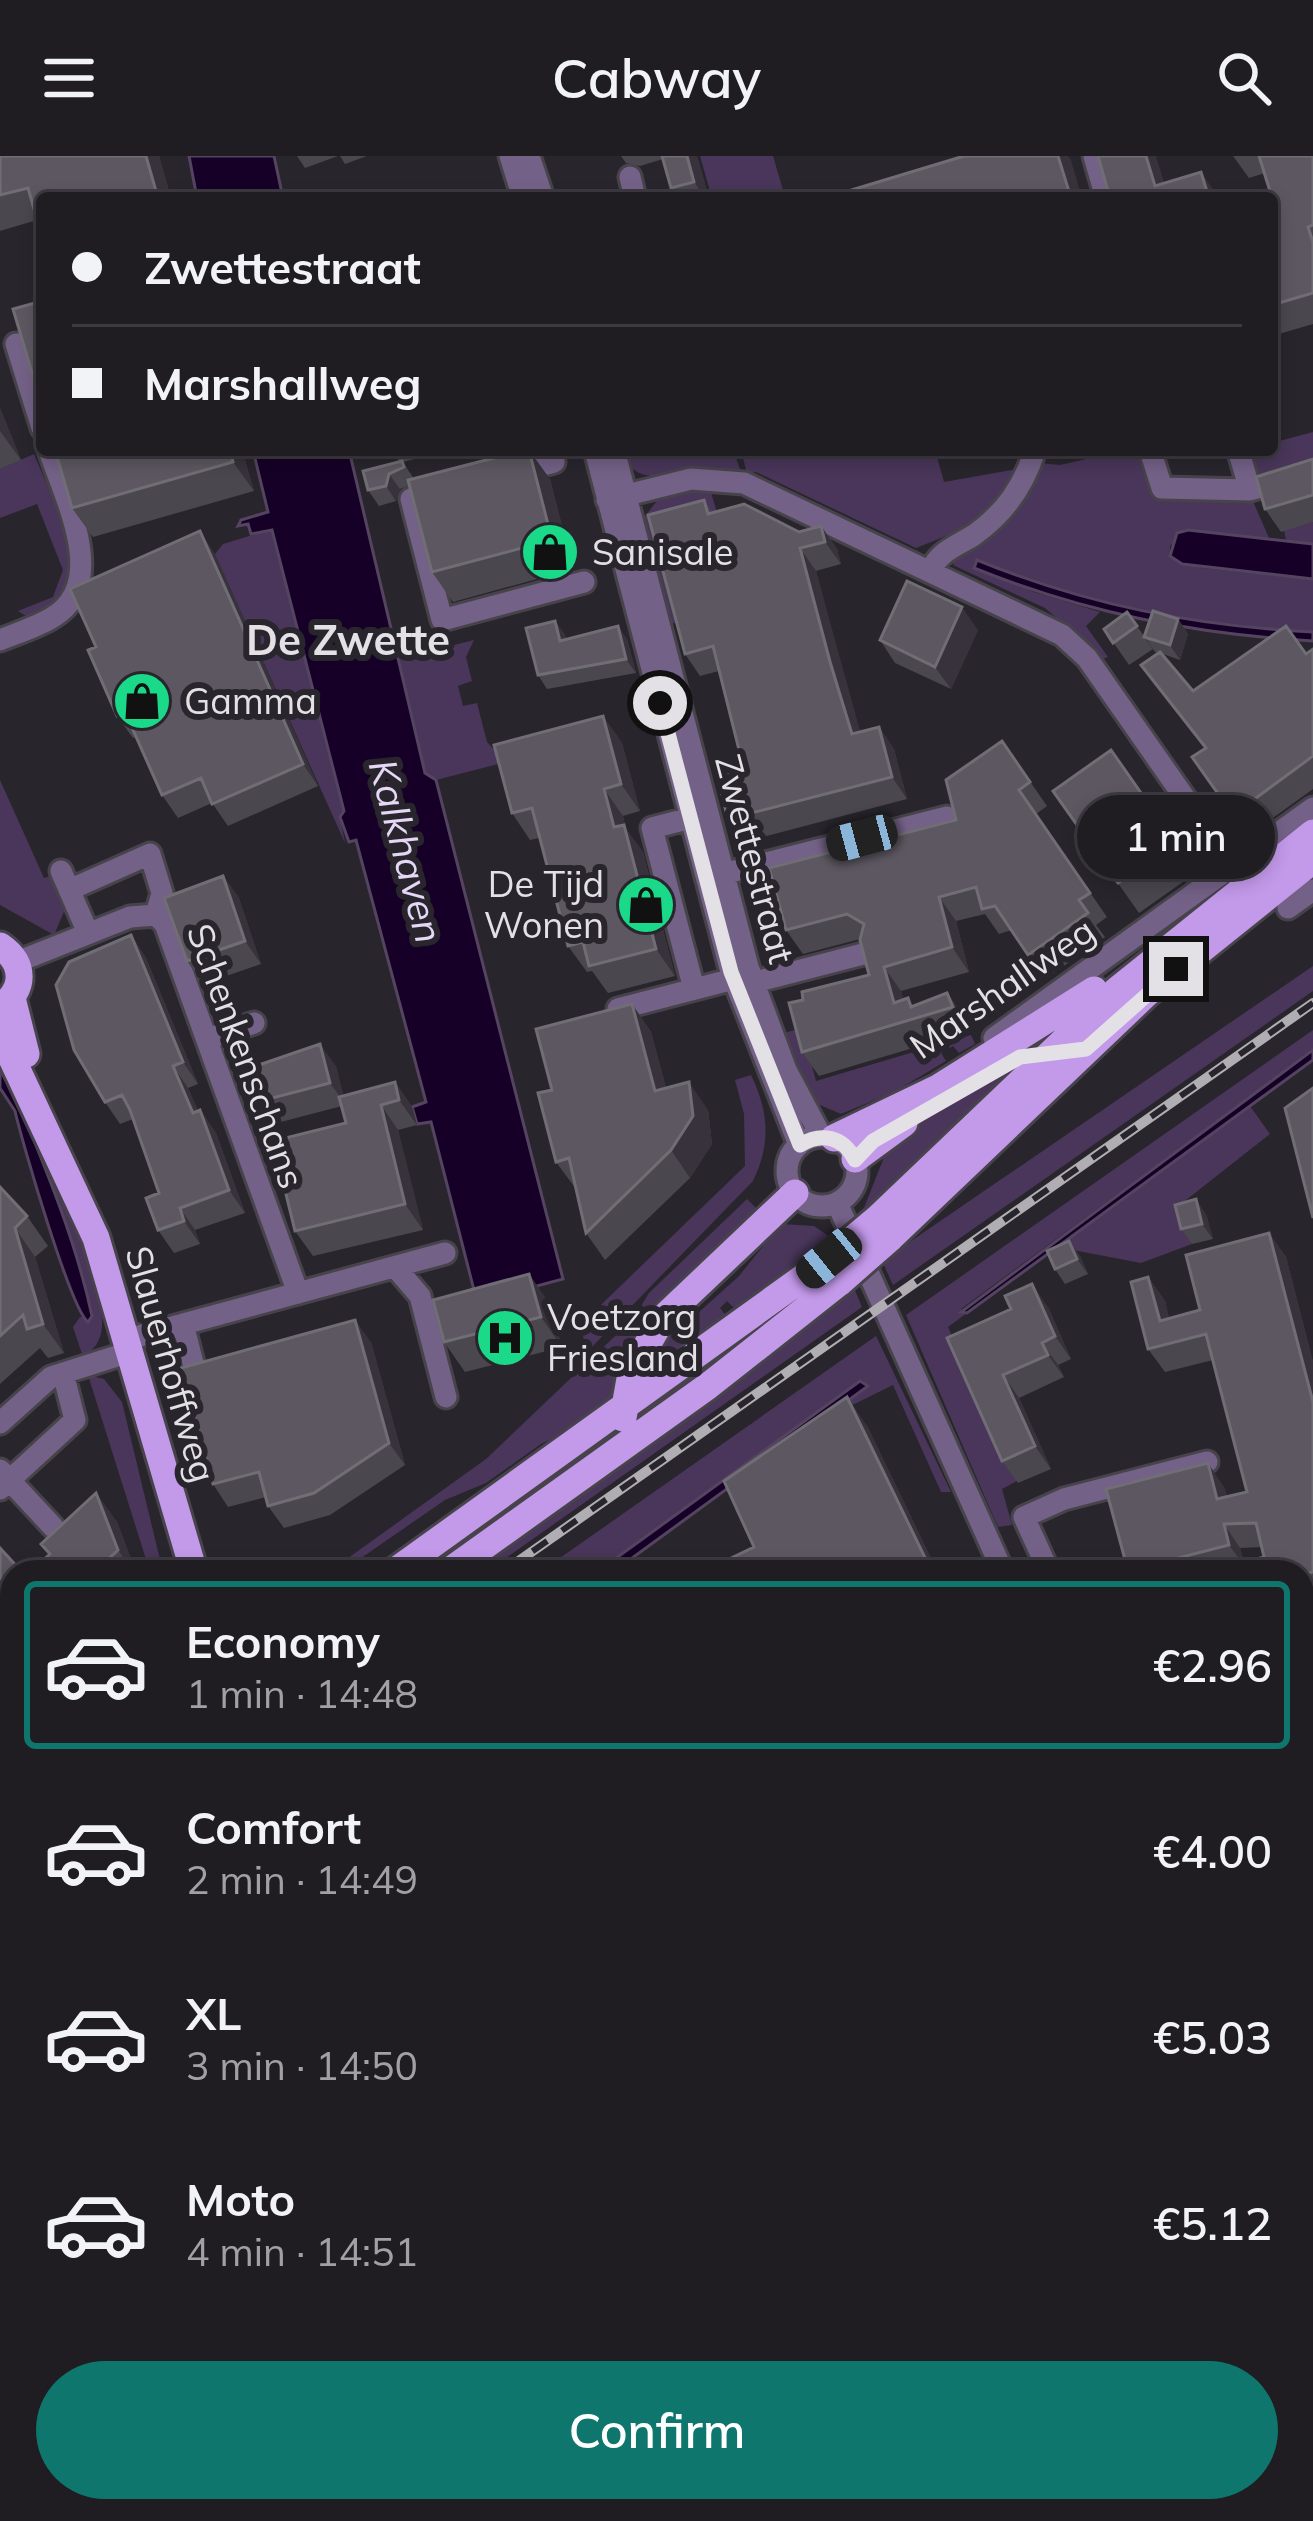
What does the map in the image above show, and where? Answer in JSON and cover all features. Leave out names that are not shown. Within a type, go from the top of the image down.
[{"type":"main road","name":"Marshallweg","points":[[884,1228],[1051,1051],[1141,969],[1313,833]]},
{"type":"main road","points":[[465,1560],[565,1488],[834,1270],[1086,1049],[1313,860]]},
{"type":"main road","points":[[6,1002],[20,981],[9,954]]},
{"type":"main road","points":[[828,1137],[909,1103],[1028,1036],[1108,979],[1141,969]]},
{"type":"main road","name":"Slauerhoffweg","points":[[6,1002],[40,1111]]},
{"type":"main road","name":"Slauerhoffweg","points":[[0,1033],[96,1238],[175,1560]]},
{"type":"main road","points":[[855,1160],[873,1141],[997,1068],[1051,1051],[1086,1049]]},
{"type":"main road","points":[[565,1488],[578,1461],[620,1429],[631,1372],[662,1319],[795,1193]]},
{"type":"main road","points":[[411,1560],[625,1407],[834,1270]]},
{"type":"main road","name":"Slauerhoffweg","points":[[123,1348],[190,1560]]},
{"type":"street","points":[[510,156],[522,192]]},
{"type":"street","points":[[529,156],[541,192]]},
{"type":"street","points":[[1094,156],[1104,192]]},
{"type":"street","points":[[16,344],[36,409]]},
{"type":"street","points":[[0,640],[54,617],[77,589],[79,546],[51,456]]},
{"type":"street","name":"Zwettestraat","points":[[598,456],[616,498],[743,981],[800,1145]]},
{"type":"street","name":"Zwettestraat","points":[[614,456],[616,498]]},
{"type":"street","points":[[930,571],[939,554],[970,537],[1009,503],[1032,456]]},
{"type":"street","points":[[1152,456],[1162,488],[1250,490],[1313,472]]},
{"type":"street","points":[[1239,456],[1250,490]]},
{"type":"street","points":[[496,477],[554,462]]},
{"type":"street","points":[[616,498],[711,477],[744,483],[1062,635],[1087,658],[1233,867]]},
{"type":"street","points":[[454,488],[411,499],[442,620],[584,582]]},
{"type":"street","name":"Marshallweg","points":[[909,1103],[926,1079],[1042,1005],[1313,808]]},
{"type":"street","points":[[694,989],[652,828],[699,816]]},
{"type":"street","points":[[715,876],[947,817]]},
{"type":"street","points":[[88,933],[65,881],[150,854],[162,893],[155,915]]},
{"type":"street","points":[[1288,908],[1313,890]]},
{"type":"street","points":[[155,915],[187,899]]},
{"type":"street","name":"Schenkenschans","points":[[9,954],[130,917],[155,915],[171,939],[298,1293]]},
{"type":"street","points":[[618,1009],[866,953]]},
{"type":"street","name":"Zwettestraat","points":[[743,981],[786,1070],[828,1137]]},
{"type":"street","points":[[207,1040],[254,1023]]},
{"type":"street","points":[[828,1137],[855,1160],[852,1190],[836,1203],[810,1204],[795,1193],[788,1163],[800,1145],[828,1137]]},
{"type":"street","points":[[836,1203],[997,1560]]},
{"type":"street","points":[[0,1423],[51,1377],[183,1324],[445,1253]]},
{"type":"street","points":[[395,1267],[417,1287],[446,1397]]},
{"type":"street","points":[[183,1324],[194,1363]]},
{"type":"street","points":[[53,1527],[3,1479],[75,1420],[63,1373]]},
{"type":"street","points":[[1044,1560],[1024,1517],[1064,1499],[1207,1462]]},
{"type":"street","points":[[1005,1560],[1034,1539]]},
{"type":"shaded area","points":[[700,156],[773,156],[783,190],[776,192],[710,192]]},
{"type":"shaded area","points":[[1313,432],[1313,464],[1255,481],[1249,456],[1278,456],[1278,441]]},
{"type":"shaded area","points":[[34,454],[61,522],[69,570],[64,591],[50,607],[26,616],[18,611],[53,597],[63,570],[37,504],[0,518],[0,469]]},
{"type":"shaded area","points":[[622,456],[735,456],[740,469],[654,476],[626,463]]},
{"type":"shaded area","points":[[742,456],[937,456],[944,482],[1017,469],[989,510],[916,548],[756,472],[747,474]]},
{"type":"shaded area","points":[[1100,456],[1141,456],[1152,494],[1252,499],[1269,538],[1286,540],[1284,530],[1313,522],[1313,544],[1187,530],[1170,546],[1170,556],[1202,568],[1313,579],[1313,632],[1226,625],[1142,611],[1060,590],[978,561],[973,564],[1034,592],[1100,612],[1086,626],[1108,657],[1103,659],[1045,608],[953,565],[956,556],[1008,518],[1027,493],[1040,463],[1060,465]]},
{"type":"shaded area","points":[[710,489],[720,523],[686,620],[668,625],[640,523],[659,498]]},
{"type":"shaded area","points":[[272,529],[345,811],[340,817],[345,843],[215,554],[223,544]]},
{"type":"shaded area","points":[[474,640],[466,657],[472,681],[458,686],[463,706],[477,703],[487,742],[506,762],[436,780],[425,773],[399,659]]},
{"type":"shaded area","points":[[0,780],[44,878],[54,875],[66,907],[54,935],[0,905]]},
{"type":"shaded area","points":[[1313,966],[1313,991],[893,1285],[883,1263],[895,1252]]},
{"type":"shaded area","points":[[802,1028],[816,1081],[971,1035],[975,1044],[959,1053],[953,1046],[941,1053],[946,1061],[894,1092],[841,1114],[813,1102],[777,1035]]},
{"type":"shaded area","points":[[1313,1030],[1313,1050],[961,1309],[967,1313],[948,1327],[1017,1481],[1002,1489],[1012,1525],[998,1527],[906,1315]]},
{"type":"shaded area","points":[[0,1049],[62,1188],[91,1267],[102,1327],[96,1345],[83,1357],[73,1327],[80,1317],[92,1316],[85,1286],[46,1169],[11,1084],[0,1070]]},
{"type":"shaded area","points":[[1024,1061],[864,1208],[886,1152],[882,1145]]},
{"type":"shaded area","points":[[751,1075],[766,1128],[753,1181],[587,1352],[580,1325],[745,1166],[744,1114],[735,1080]]},
{"type":"shaded area","points":[[1250,1106],[1270,1134],[1181,1204],[1192,1244],[1141,1263],[1057,1247]]},
{"type":"shaded area","points":[[747,1199],[758,1210],[637,1328],[611,1397],[591,1420],[541,1444],[486,1483],[445,1500],[358,1560],[345,1560],[486,1459],[633,1319],[649,1293]]},
{"type":"shaded area","points":[[781,1224],[814,1226],[830,1237],[736,1310],[727,1301],[720,1308],[727,1317],[641,1381],[658,1349],[739,1276]]},
{"type":"shaded area","points":[[854,1288],[862,1307],[503,1560],[489,1560],[706,1406]]},
{"type":"shaded area","points":[[876,1336],[951,1492],[941,1492],[893,1385],[812,1425],[864,1380],[614,1560],[557,1560]]},
{"type":"shaded area","points":[[88,1375],[104,1379],[122,1402],[160,1560],[146,1560]]},
{"type":"water","points":[[189,156],[274,156],[282,192],[196,192]]},
{"type":"water","name":"Kalkhaven","points":[[254,456],[350,456],[425,773],[436,780],[563,1279],[477,1302],[431,1122],[417,1124],[412,1107],[426,1102],[356,840],[349,842],[340,817],[344,811],[272,530],[251,534],[248,524],[238,526],[241,520],[268,512]]},
{"type":"water","points":[[1188,530],[1313,544],[1313,579],[1182,564],[1170,556],[1177,533]]},
{"type":"water","points":[[977,560],[1142,611],[1226,625],[1313,632],[1313,641],[1140,619],[1016,584],[974,568]]},
{"type":"water","points":[[1313,1050],[1313,1060],[967,1313],[961,1312]]},
{"type":"water","points":[[0,1070],[11,1084],[67,1227],[92,1316],[88,1322],[59,1258],[15,1111],[0,1088]]},
{"type":"water","points":[[860,1381],[868,1386],[629,1560],[614,1560]]},
{"type":"building","points":[[0,156],[146,156],[156,192],[36,192],[36,216],[28,188],[0,195]]},
{"type":"building","points":[[662,156],[687,156],[694,182],[671,188]]},
{"type":"building","points":[[964,156],[1058,156],[1069,192],[845,192]]},
{"type":"building","points":[[1098,156],[1146,156],[1155,186],[1201,172],[1207,192],[1108,192]]},
{"type":"building","points":[[1259,156],[1313,156],[1313,225],[1308,227],[1313,242],[1313,293],[1278,303],[1278,192],[1270,192]]},
{"type":"building","points":[[36,303],[36,386],[13,309]]},
{"type":"building","points":[[57,456],[232,456],[233,462],[72,508]]},
{"type":"building","points":[[502,456],[531,456],[552,540],[432,572],[408,480]]},
{"type":"building","points":[[1313,459],[1313,495],[1265,509],[1256,477]]},
{"type":"building","points":[[402,461],[404,467],[389,474],[386,486],[368,490],[363,471]]},
{"type":"building","points":[[704,500],[708,514],[744,504],[799,532],[821,526],[825,542],[800,548],[830,662],[852,734],[879,727],[892,777],[728,819],[715,770],[742,762],[713,646],[685,654],[648,515]]},
{"type":"building","points":[[200,531],[303,764],[212,804],[201,778],[162,795],[125,712],[117,716],[88,650],[96,647],[70,589]]},
{"type":"building","points":[[907,581],[962,607],[935,667],[880,640]]},
{"type":"building","points":[[1153,611],[1178,619],[1170,645],[1144,637]]},
{"type":"building","points":[[1127,612],[1137,626],[1113,643],[1104,629]]},
{"type":"building","points":[[555,621],[560,641],[618,626],[626,659],[538,675],[526,628]]},
{"type":"building","points":[[1286,626],[1306,654],[1313,649],[1313,756],[1233,815],[1192,757],[1206,748],[1141,665],[1160,652],[1193,691]]},
{"type":"building","points":[[603,716],[621,784],[604,789],[614,827],[624,825],[656,949],[589,966],[583,942],[568,946],[532,808],[512,813],[494,745]]},
{"type":"building","points":[[1002,741],[1030,782],[1019,790],[1090,893],[1079,900],[1088,913],[1028,955],[995,906],[982,909],[976,887],[939,897],[952,947],[884,967],[894,1003],[908,998],[911,1007],[947,993],[953,1007],[802,1052],[789,1003],[803,1000],[802,992],[869,975],[860,940],[864,924],[847,914],[786,930],[769,868],[956,820],[946,780]]},
{"type":"building","points":[[1111,750],[1176,843],[1118,883],[1053,791]]},
{"type":"building","points":[[223,876],[245,941],[187,961],[164,898]]},
{"type":"building","points":[[131,935],[183,1062],[173,1066],[193,1113],[200,1110],[229,1190],[180,1208],[184,1221],[158,1230],[146,1198],[159,1193],[130,1110],[122,1095],[105,1102],[74,1050],[56,985],[69,962]]},
{"type":"building","points":[[632,1004],[655,1091],[689,1082],[693,1116],[671,1150],[586,1233],[569,1158],[556,1162],[538,1093],[552,1090],[536,1029]]},
{"type":"building","points":[[320,1044],[330,1083],[261,1101],[253,1067]]},
{"type":"building","points":[[395,1082],[399,1100],[381,1105],[405,1204],[295,1231],[273,1141],[346,1123],[339,1097]]},
{"type":"building","points":[[1313,1088],[1313,1218],[1285,1108]]},
{"type":"building","points":[[0,1187],[27,1216],[15,1228],[43,1324],[27,1329],[23,1315],[0,1336]]},
{"type":"building","points":[[1196,1199],[1202,1224],[1181,1229],[1175,1205]]},
{"type":"building","points":[[1269,1233],[1313,1402],[1313,1560],[1253,1560],[1264,1557],[1256,1523],[1224,1524],[1229,1545],[1171,1560],[1125,1560],[1106,1489],[1208,1463],[1217,1499],[1247,1492],[1206,1334],[1148,1349],[1131,1282],[1148,1277],[1160,1321],[1200,1310],[1186,1255]]},
{"type":"building","points":[[1069,1241],[1077,1259],[1055,1269],[1047,1251]]},
{"type":"building","points":[[529,1274],[541,1317],[444,1342],[433,1300]]},
{"type":"building","points":[[1032,1284],[1055,1336],[1042,1343],[1048,1355],[1003,1375],[1035,1446],[1002,1461],[947,1338],[1011,1309],[1005,1296]]},
{"type":"building","points":[[355,1320],[389,1443],[314,1493],[268,1506],[259,1472],[213,1484],[181,1368]]},
{"type":"building","points":[[847,1397],[926,1560],[727,1560],[754,1547],[724,1481]]},
{"type":"building","points":[[96,1493],[118,1550],[107,1560],[43,1560],[50,1554],[41,1544]]},
{"type":"railway","points":[[520,1560],[1313,1003]]},
{"type":"place","name":"Sanisale","points":[[550,552]]},
{"type":"place","name":"Gamma","points":[[142,701]]},
{"type":"place","name":"De Tijd Wonen","points":[[646,905]]},
{"type":"place","name":"Voetzorg Friesland","points":[[505,1338]]},
{"type":"district","name":"De Zwette","points":[[348,640]]},
{"type":"route","points":[[660,703],[748,1027],[800,1145],[821,1136],[834,1138],[855,1160],[873,1141],[997,1068],[1020,1057],[1086,1049],[1176,969]]}]
